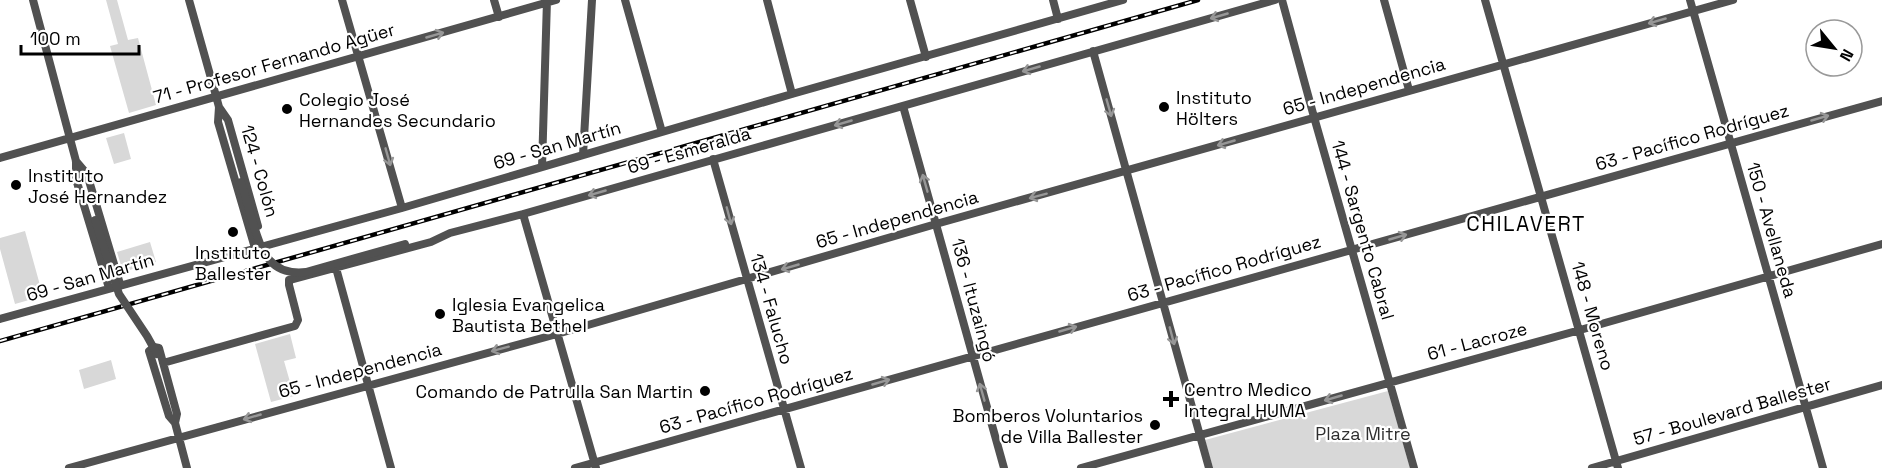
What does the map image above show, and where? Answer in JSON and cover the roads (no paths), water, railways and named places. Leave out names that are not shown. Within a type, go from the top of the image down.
[{"type":"street","points":[[33,0],[76,161],[118,294],[157,354],[187,468]]},
{"type":"street","name":"124 - Colón","points":[[189,0],[219,107],[218,122],[260,247]]},
{"type":"street","points":[[342,0],[402,208]]},
{"type":"street","points":[[494,0],[499,17]]},
{"type":"street","name":"71 - Profesor Fernando Agüer","points":[[0,158],[556,0]]},
{"type":"street","points":[[583,155],[592,0]]},
{"type":"street","points":[[625,0],[662,132]]},
{"type":"street","points":[[767,0],[792,94]]},
{"type":"street","points":[[910,0],[926,57]]},
{"type":"street","points":[[1053,0],[1058,19]]},
{"type":"street","name":"69 - San Martín","points":[[0,319],[402,208],[1123,0]]},
{"type":"street","name":"69 - Esmeralda","points":[[163,363],[295,326],[298,320],[289,280],[431,242],[450,233],[524,214],[1275,0]]},
{"type":"street","name":"144 - Sargento Cabral","points":[[1282,0],[1414,468]]},
{"type":"street","points":[[1384,0],[1409,90]]},
{"type":"street","name":"148 - Moreno","points":[[1485,0],[1617,465]]},
{"type":"street","name":"150 - Avellaneda","points":[[1690,0],[1822,468]]},
{"type":"street","name":"65 - Independencia","points":[[69,468],[557,334],[936,224],[1733,0]]},
{"type":"street","points":[[542,167],[547,1]]},
{"type":"street","points":[[1093,51],[1209,468]]},
{"type":"street","name":"63 - Pacífico Rodríguez","points":[[575,468],[596,465],[784,409],[1882,101]]},
{"type":"street","name":"136 - Ituzaingó","points":[[903,106],[1004,468]]},
{"type":"street","points":[[219,107],[261,249],[271,263],[280,268],[292,272],[306,272],[450,233]]},
{"type":"street","name":"134 - Falucho","points":[[713,159],[801,468]]},
{"type":"street","points":[[76,161],[87,174],[120,285]]},
{"type":"street","points":[[76,161],[76,179],[109,288]]},
{"type":"street","points":[[524,214],[596,465]]},
{"type":"street","name":"61 - Lacroze","points":[[1081,468],[1882,244]]},
{"type":"street","points":[[336,268],[391,468]]},
{"type":"street","points":[[154,347],[159,348],[177,414],[174,419],[169,416],[149,351],[154,347]]},
{"type":"street","name":"57 - Boulevard Ballester","points":[[1592,468],[1617,465],[1882,385]]},
{"type":"railway","points":[[0,341],[1198,0]]},
{"type":"place","name":"Instituto Hölters","points":[[1164,107]]},
{"type":"place","name":"Colegio José Hernandes Secundario","points":[[287,109]]},
{"type":"place","name":"Instituto José Hernandez","points":[[16,185]]},
{"type":"place","name":"Instituto Ballester","points":[[233,232]]},
{"type":"place","name":"Iglesia Evangelica Bautista Bethel","points":[[440,314]]},
{"type":"place","name":"Comando de Patrulla San Martin","points":[[705,391]]},
{"type":"place","name":"Centro Medico Integral HUMA","points":[[1171,399]]},
{"type":"place","name":"Bomberos Voluntarios de Villa Ballester","points":[[1155,425]]},
{"type":"district","name":"CHILAVERT","points":[[1526,223]]},
{"type":"park label","name":"Plaza Mitre","points":[[1363,433]]}]
